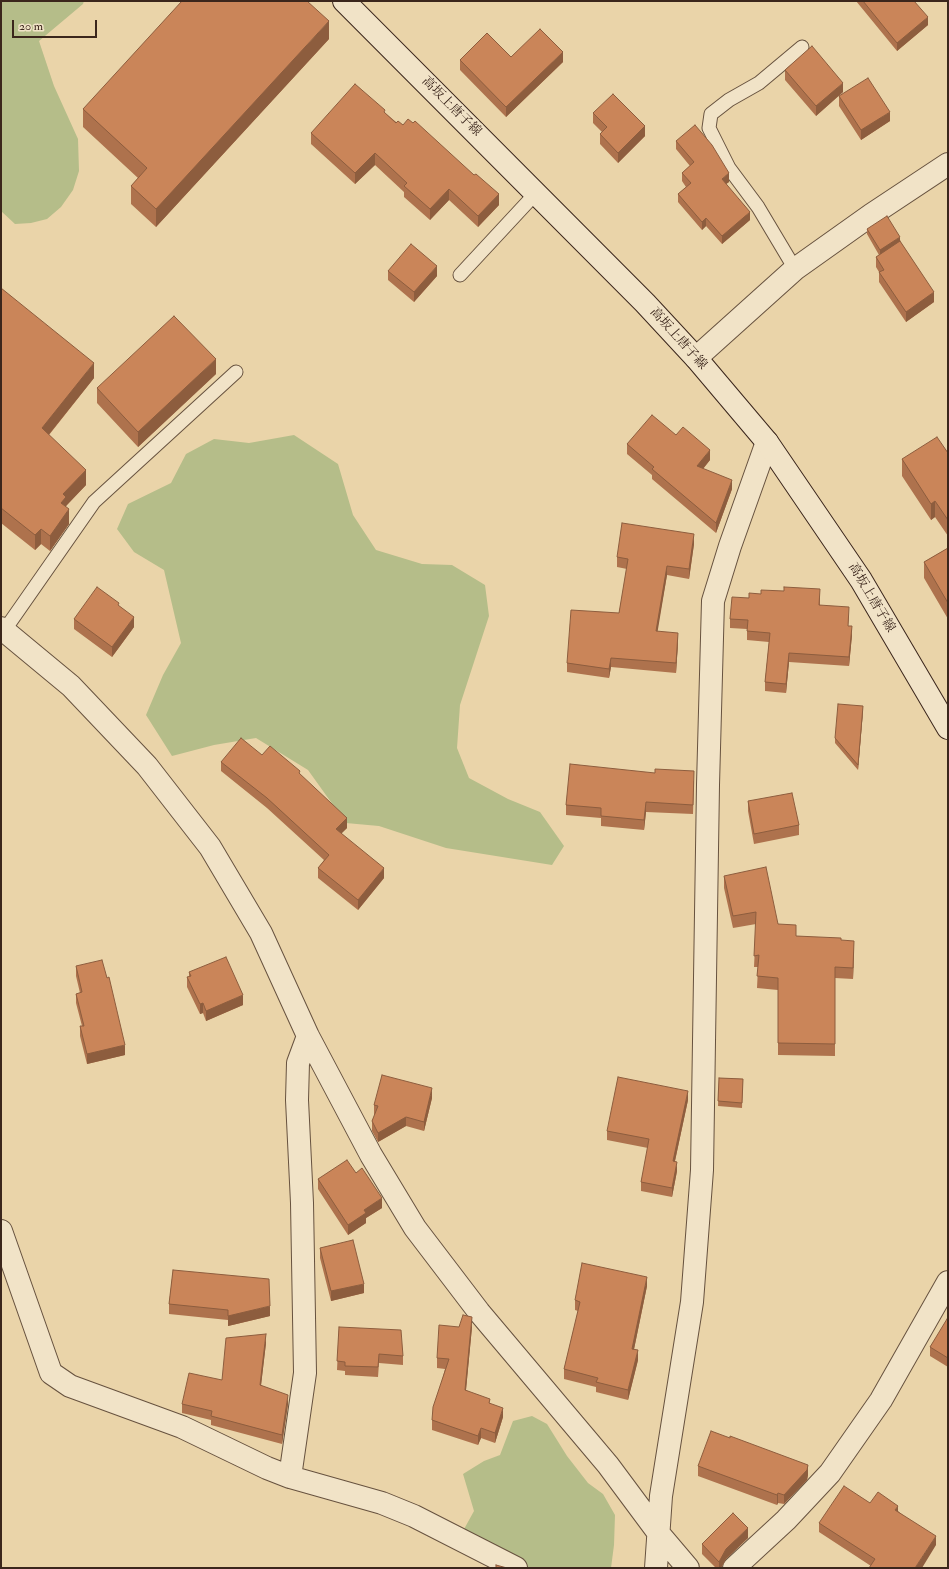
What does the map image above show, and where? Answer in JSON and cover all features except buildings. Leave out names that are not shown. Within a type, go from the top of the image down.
[{"type":"street","name":"高坂上唐子線","points":[[344,1],[645,303],[696,358],[767,442],[861,580],[948,728]]},
{"type":"street","points":[[696,358],[795,269],[871,215],[948,164]]},
{"type":"street","points":[[656,1568],[660,1535],[661,1496],[692,1302],[702,1170],[708,785],[713,601],[730,546],[767,442]]},
{"type":"street","points":[[3,630],[71,686],[147,766],[210,847],[261,933],[308,1036],[371,1155],[415,1228],[479,1312],[608,1465],[660,1535],[688,1568]]},
{"type":"street","points":[[290,1477],[305,1373],[302,1203],[297,1100],[298,1063],[308,1036]]},
{"type":"street","points":[[1,1231],[51,1373],[70,1386],[182,1427],[267,1468],[290,1477],[382,1503],[414,1516],[516,1568]]},
{"type":"street","points":[[734,1568],[786,1520],[830,1473],[881,1400],[948,1282]]},
{"type":"lane","points":[[795,269],[758,207],[729,168],[709,128],[711,114],[728,100],[759,83],[802,47]]},
{"type":"lane","points":[[460,275],[536,192]]},
{"type":"lane","points":[[3,630],[94,502],[236,372]]},
{"type":"green space","points":[[1,1],[84,1],[83,4],[39,41],[54,86],[78,139],[79,171],[73,190],[61,207],[47,219],[31,223],[15,224],[1,211]]},
{"type":"green space","points":[[294,435],[338,464],[353,515],[376,550],[422,564],[452,565],[485,585],[489,616],[460,705],[457,748],[469,778],[508,799],[540,812],[564,846],[552,865],[446,848],[379,826],[346,823],[308,770],[256,738],[214,745],[172,756],[146,715],[163,675],[181,643],[164,570],[134,552],[117,529],[128,504],[171,483],[186,454],[214,439],[249,443]]},
{"type":"green space","points":[[532,1416],[547,1424],[567,1456],[588,1483],[603,1494],[615,1515],[614,1545],[611,1568],[531,1568],[516,1563],[463,1531],[474,1511],[463,1474],[484,1461],[500,1455],[513,1421]]}]
